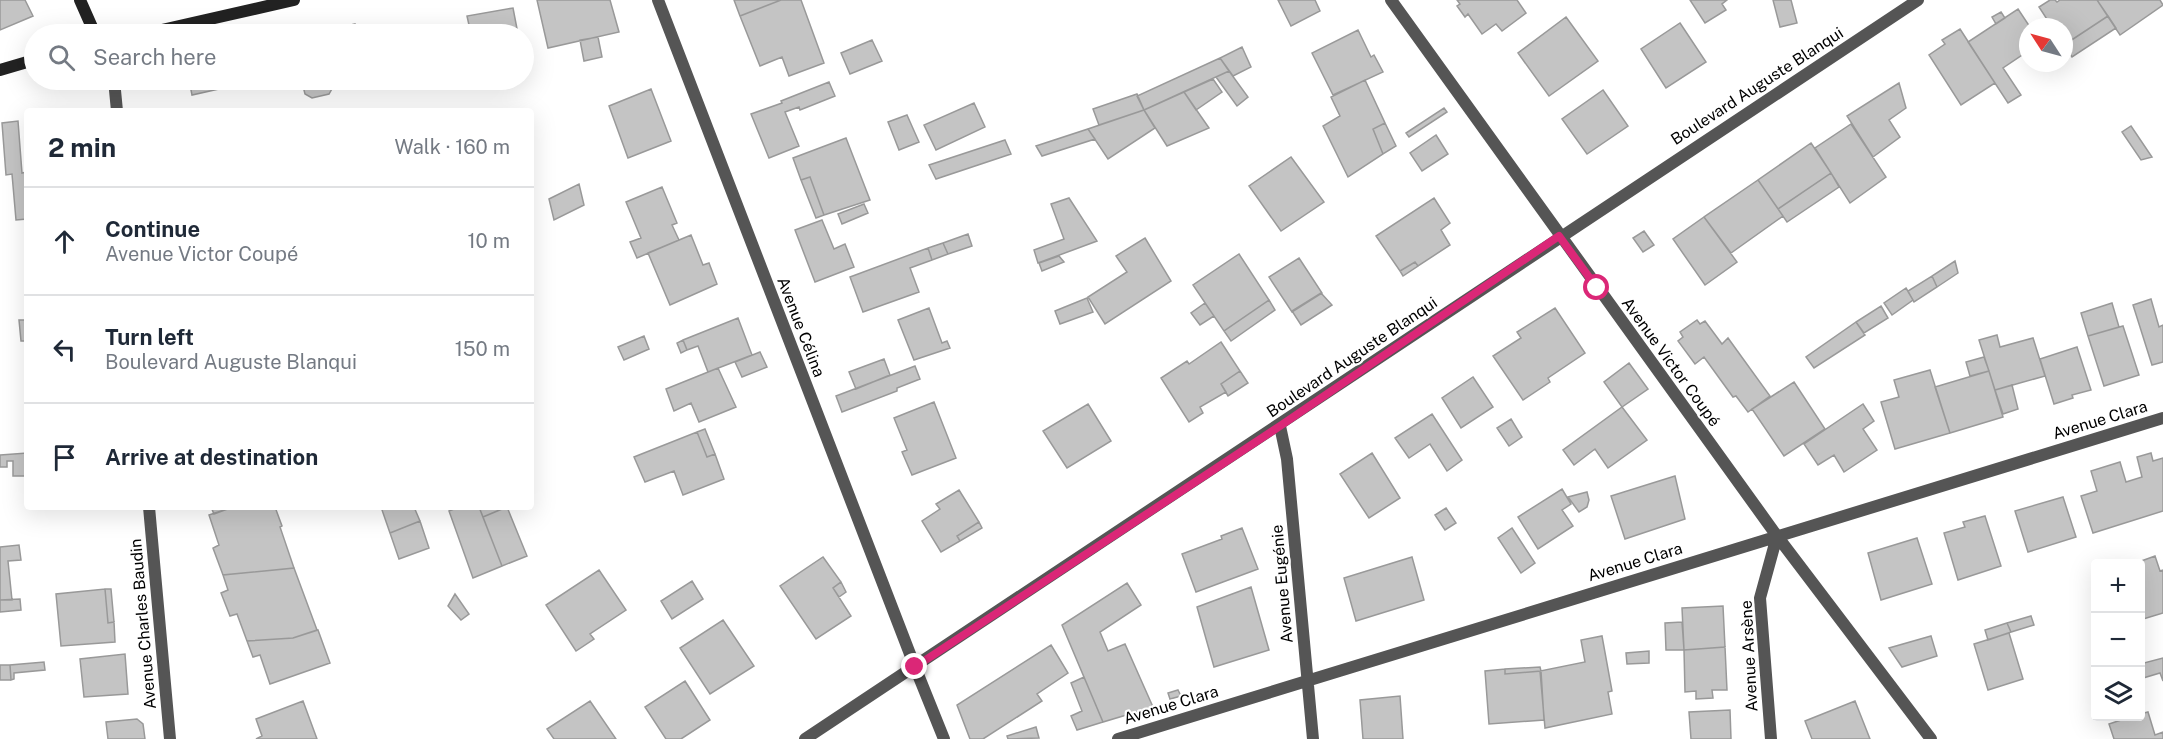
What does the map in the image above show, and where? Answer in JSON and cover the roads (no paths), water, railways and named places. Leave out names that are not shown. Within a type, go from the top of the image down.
[{"type":"street","points":[[80,0],[91,24]]},
{"type":"street","points":[[188,24],[294,0]]},
{"type":"street","name":"Avenue Célina","points":[[658,0],[915,667]]},
{"type":"street","name":"Avenue Victor Coupé","points":[[1391,0],[1777,536],[1931,739]]},
{"type":"street","name":"Boulevard Auguste Blanqui","points":[[804,739],[1280,426],[1559,236],[1918,0]]},
{"type":"street","points":[[0,70],[24,63]]},
{"type":"street","points":[[115,90],[117,108]]},
{"type":"street","name":"Avenue Clara","points":[[1118,739],[2163,418]]},
{"type":"street","name":"Avenue Eugénie","points":[[1280,426],[1287,459],[1313,739]]},
{"type":"street","name":"Avenue Charles Baudin","points":[[149,510],[170,739]]},
{"type":"street","name":"Avenue Arsène","points":[[1771,739],[1760,598],[1777,536]]},
{"type":"street","points":[[915,667],[944,739]]}]
